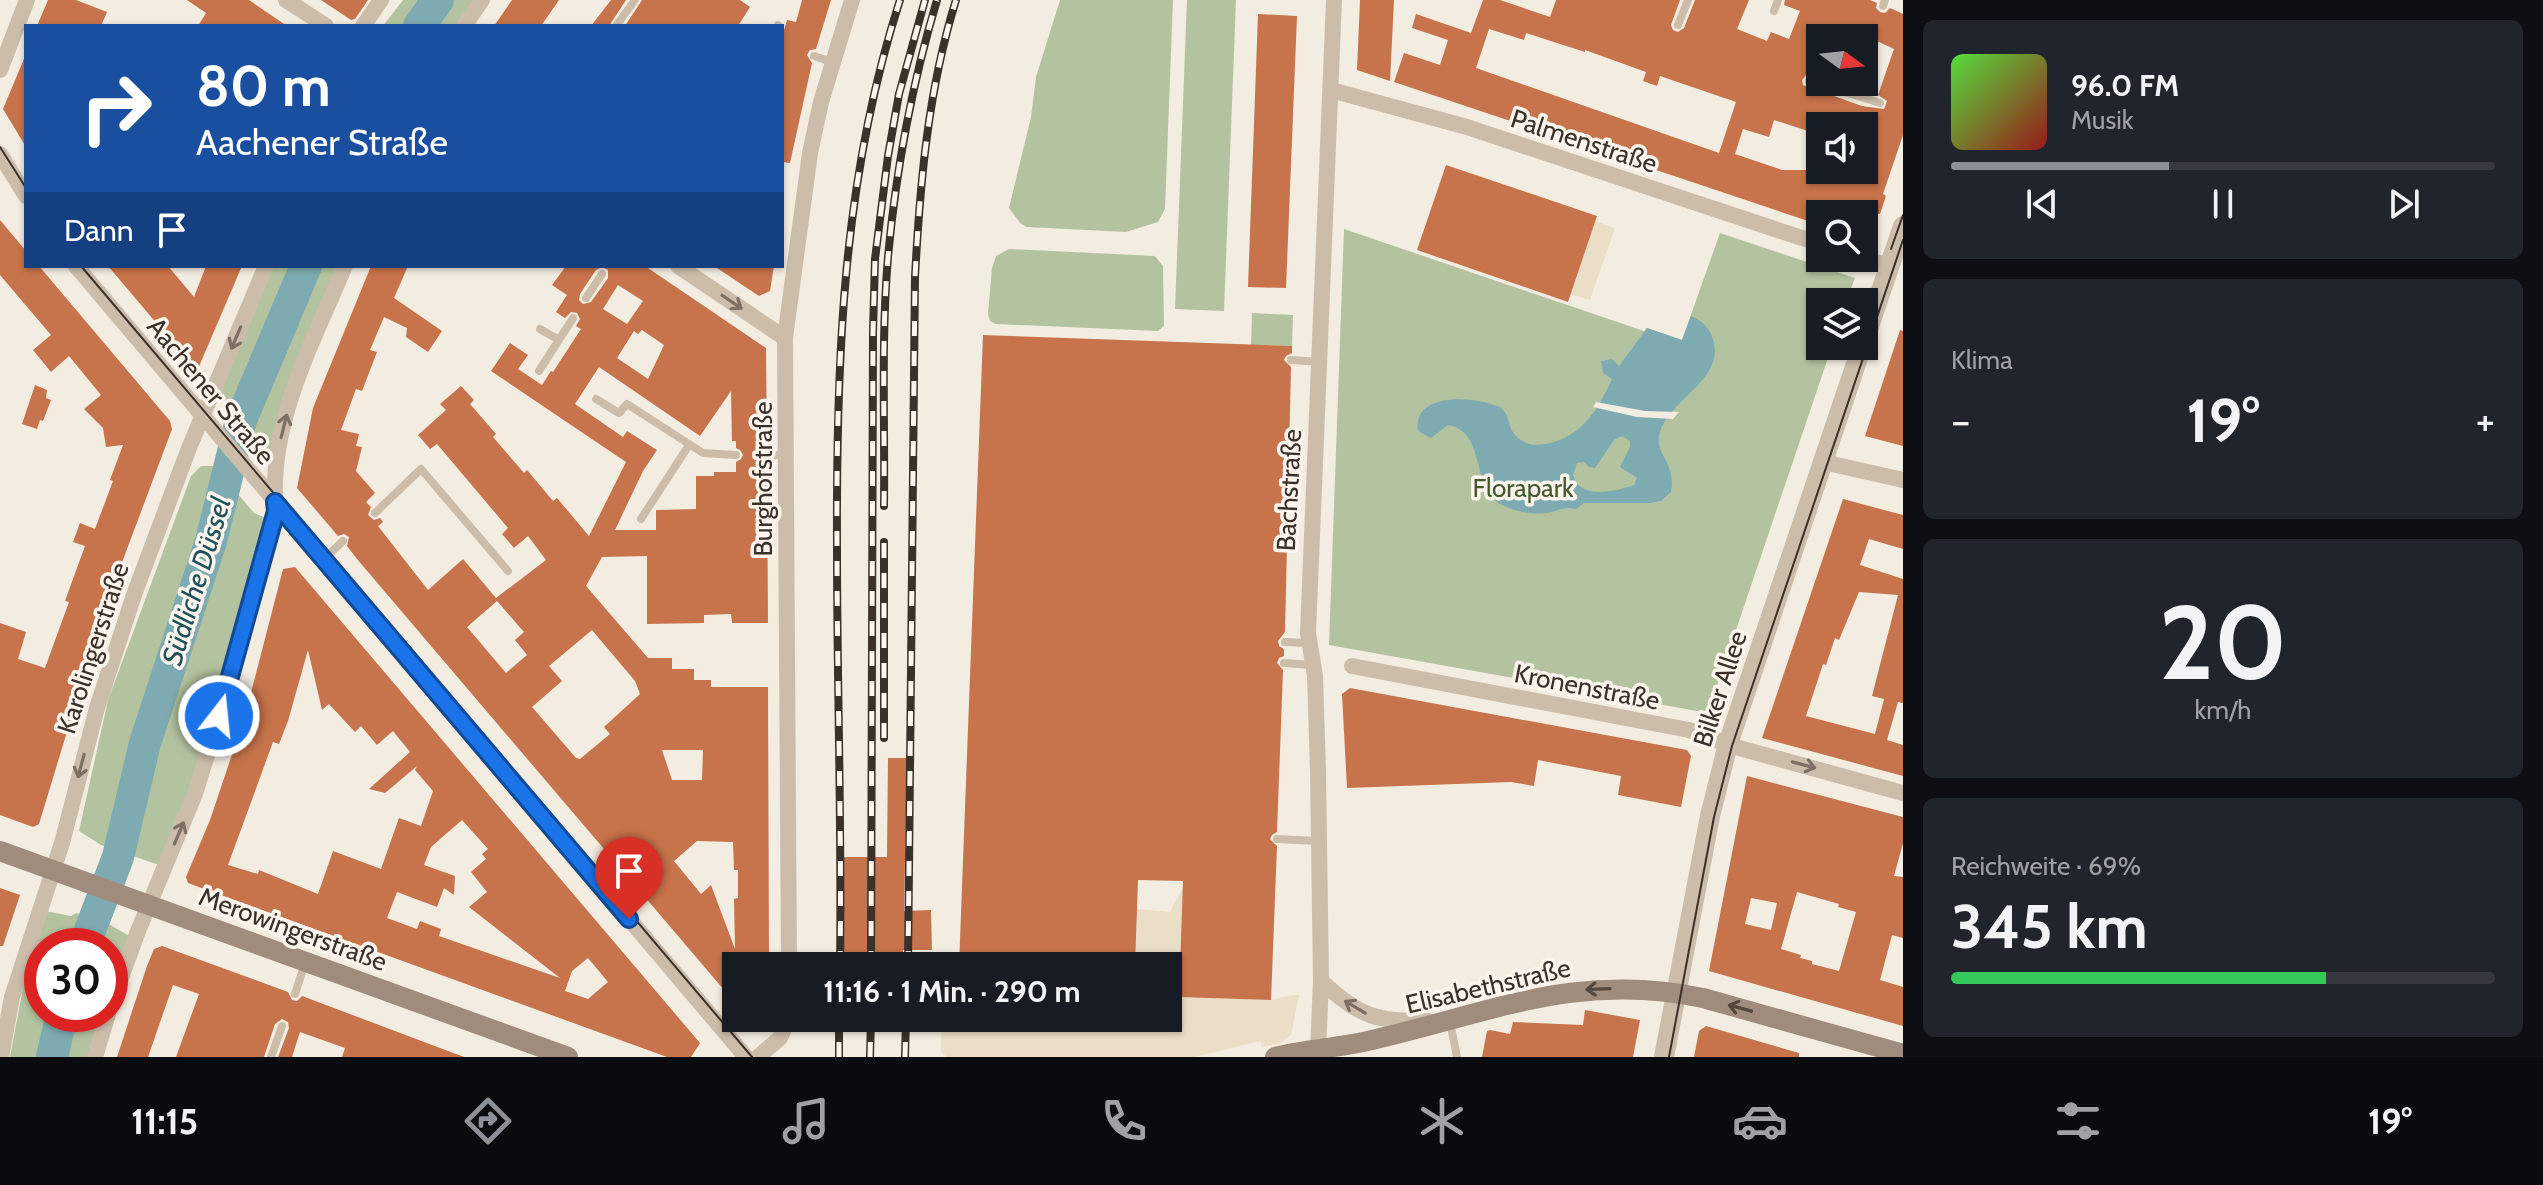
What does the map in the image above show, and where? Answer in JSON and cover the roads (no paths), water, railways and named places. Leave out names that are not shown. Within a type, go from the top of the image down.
[{"type":"main road","name":"Merowingerstraße","points":[[0,851],[568,1057]]},
{"type":"main road","name":"Elisabethstraße","points":[[1275,1057],[1318,1053],[1531,998],[1571,991],[1640,988],[1676,992],[1903,1054]]},
{"type":"street","points":[[0,70],[19,32],[27,0]]},
{"type":"street","points":[[286,0],[323,24]]},
{"type":"street","points":[[364,24],[381,0]]},
{"type":"street","points":[[465,24],[482,0]]},
{"type":"street","name":"Burghofstraße","points":[[789,952],[785,338],[810,153],[832,62],[852,0]]},
{"type":"street","name":"Bachstraße","points":[[1318,1053],[1321,981],[1318,841],[1313,665],[1309,643],[1334,0]]},
{"type":"street","points":[[0,50],[19,32]]},
{"type":"street","name":"Palmenstraße","points":[[1331,90],[1467,127],[1806,239]]},
{"type":"street","points":[[0,154],[5,170],[24,194]]},
{"type":"street","name":"Bilker Allee","points":[[1878,299],[1903,226]]},
{"type":"street","points":[[1878,262],[1889,266]]},
{"type":"street","name":"Aachener Straße","points":[[78,268],[746,1057]]},
{"type":"street","name":"Karolingerstraße","points":[[1,1057],[12,997],[53,870],[97,708],[135,592],[202,417],[265,268]]},
{"type":"street","points":[[128,961],[195,794],[273,523],[275,464],[285,419],[301,370],[344,268]]},
{"type":"street","points":[[681,268],[785,338]]},
{"type":"street","name":"Bilker Allee","points":[[1664,1057],[1710,816],[1728,744],[1858,360]]},
{"type":"street","points":[[1823,462],[1903,480]]},
{"type":"street","name":"Kronenstraße","points":[[1352,666],[1689,730],[1728,744],[1903,793]]},
{"type":"street","points":[[1321,981],[1351,1006],[1376,1019],[1450,1021]]},
{"type":"street","points":[[95,1057],[103,1032]]},
{"type":"street","points":[[758,1057],[783,1032]]},
{"type":"lane","points":[[617,24],[635,0]]},
{"type":"lane","points":[[1678,25],[1688,0]]},
{"type":"lane","points":[[1774,11],[1778,0]]},
{"type":"lane","points":[[814,56],[832,62]]},
{"type":"lane","points":[[1857,96],[1880,103]]},
{"type":"lane","points":[[586,298],[602,274]]},
{"type":"lane","points":[[539,371],[573,318]]},
{"type":"lane","points":[[540,329],[559,340]]},
{"type":"lane","points":[[1291,360],[1321,362]]},
{"type":"lane","points":[[596,399],[619,413],[627,404],[703,453],[736,455]]},
{"type":"lane","points":[[641,519],[689,445]]},
{"type":"lane","points":[[767,455],[787,455]]},
{"type":"lane","points":[[375,513],[421,469],[508,571]]},
{"type":"lane","points":[[324,560],[343,541]]},
{"type":"lane","points":[[1285,642],[1309,643]]},
{"type":"lane","points":[[1284,663],[1313,665]]},
{"type":"lane","points":[[1277,839],[1318,841]]},
{"type":"lane","points":[[295,994],[306,962]]},
{"type":"lane","points":[[1450,1021],[1457,1057]]},
{"type":"lane","points":[[271,1057],[282,1026]]},
{"type":"water","points":[[1691,316],[1709,330],[1714,343],[1714,356],[1703,379],[1673,410],[1660,432],[1660,446],[1672,482],[1671,492],[1661,501],[1584,503],[1576,509],[1539,514],[1513,510],[1492,497],[1474,449],[1460,430],[1448,425],[1431,438],[1418,431],[1419,418],[1424,409],[1434,403],[1460,399],[1501,408],[1513,432],[1528,443],[1541,445],[1562,439],[1581,427],[1607,390],[1612,379],[1603,373],[1601,361],[1612,359],[1619,366],[1647,328],[1682,340]],"holes":[[[1622,436],[1630,441],[1620,467],[1637,478],[1634,485],[1599,492],[1577,483],[1573,475],[1577,463],[1584,462],[1595,468],[1614,440]]]},
{"type":"waterway","name":"Südliche Düssel","points":[[420,24],[438,0]]},
{"type":"waterway","name":"Südliche Düssel","points":[[91,928],[118,857],[145,743],[211,541],[241,420],[305,268]]},
{"type":"waterway","name":"Südliche Düssel","points":[[52,1057],[58,1032]]},
{"type":"tram line","points":[[0,147],[24,185]]},
{"type":"tram line","points":[[1891,249],[1903,215]]},
{"type":"tram line","points":[[1669,1057],[1714,817],[1732,746],[1903,240]]},
{"type":"tram line","points":[[83,268],[752,1057]]},
{"type":"railway","points":[[840,952],[837,479],[841,340],[854,203],[881,67],[900,0]]},
{"type":"railway","points":[[871,952],[875,259],[899,94],[925,0]]},
{"type":"railway","points":[[884,506],[885,319],[891,224],[913,95],[937,0]]},
{"type":"railway","points":[[908,952],[915,277],[932,102],[956,0]]},
{"type":"railway","points":[[884,542],[884,738]]},
{"type":"railway","points":[[839,1032],[839,1057]]},
{"type":"railway","points":[[870,1057],[871,1032]]},
{"type":"railway","points":[[905,1057],[906,1032]]},
{"type":"park label","name":"Florapark","points":[[1523,488]]}]
